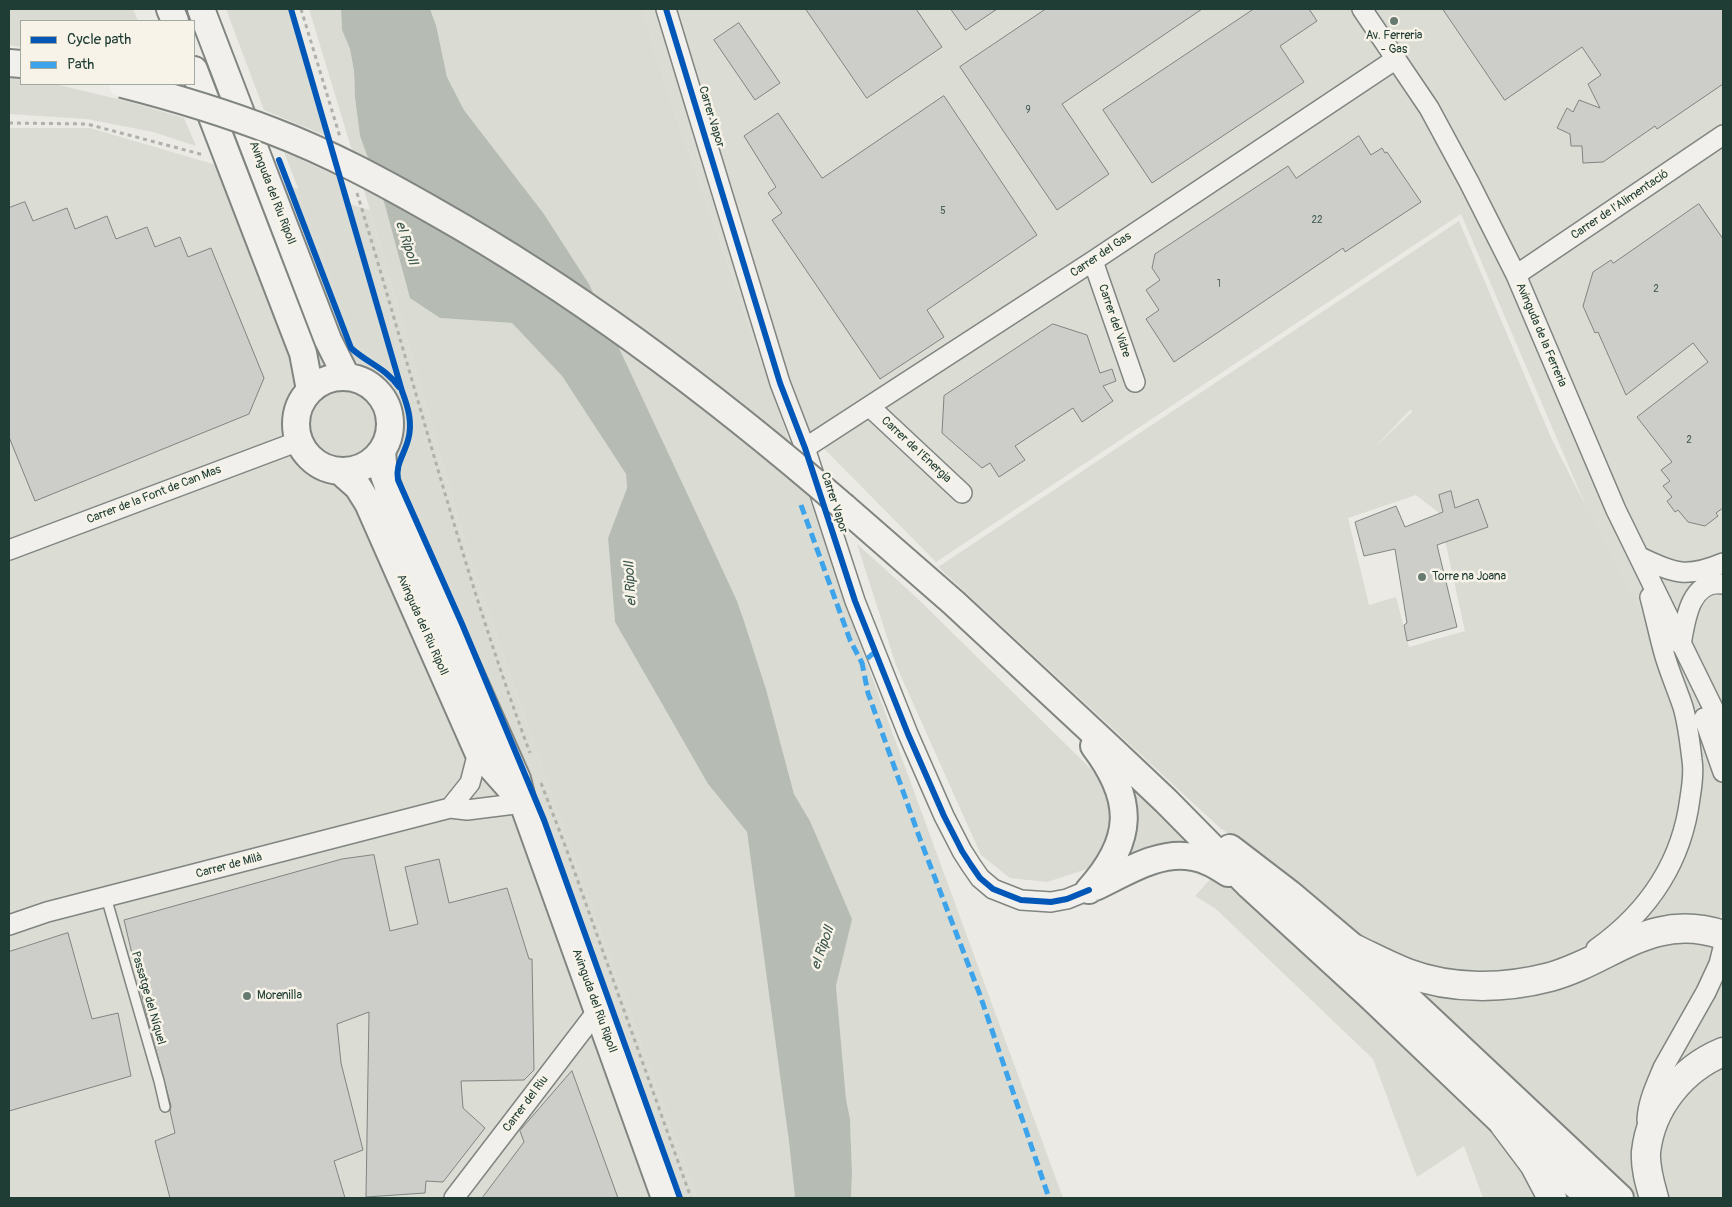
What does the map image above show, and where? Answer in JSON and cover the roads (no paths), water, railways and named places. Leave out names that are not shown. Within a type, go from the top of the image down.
[{"type":"highway","points":[[1355,949],[1407,973],[1451,984],[1497,986],[1550,977],[1650,934],[1699,930],[1723,936]]},
{"type":"highway","points":[[1654,1198],[1649,1180],[1646,1153],[1650,1133],[1657,1116],[1672,1090],[1694,1068],[1723,1052]]},
{"type":"highway","points":[[1504,1124],[1534,1164],[1552,1198]]},
{"type":"main road","name":"Avinguda del Riu Ripoll","points":[[201,9],[328,340],[346,376]]},
{"type":"main road","points":[[195,73],[303,353],[310,390]]},
{"type":"main road","points":[[126,85],[191,102],[274,132],[356,169],[471,232],[543,276],[607,320],[763,439],[914,567],[1166,801],[1250,886],[1370,996],[1504,1124],[1590,1198]]},
{"type":"main road","points":[[346,376],[360,380],[373,387],[383,397],[389,410],[391,424],[389,438],[382,451],[374,460],[364,467],[340,471],[327,468],[315,462],[299,441],[296,428],[297,414],[302,401],[310,390],[320,382],[346,376]]},
{"type":"main road","name":"Avinguda del Riu Ripoll","points":[[382,451],[384,475],[391,495],[517,778],[523,803],[665,1198]]},
{"type":"main road","name":"Avinguda del Riu Ripoll","points":[[340,471],[358,487],[368,503],[478,752],[523,803]]},
{"type":"main road","points":[[1054,696],[1096,749],[1110,770],[1119,790],[1123,806],[1123,834],[1119,847],[1103,874],[1089,890]]},
{"type":"main road","points":[[1166,801],[1263,872],[1355,949],[1620,1198]]},
{"type":"main road","points":[[1089,890],[1160,858],[1183,855],[1208,861],[1250,886]]},
{"type":"street","name":"Carrer Vapor","points":[[666,9],[780,384],[805,448],[855,601],[908,734],[944,816],[962,851],[980,878],[993,889],[1021,900],[1051,902],[1067,899],[1089,890]]},
{"type":"street","name":"Avinguda de la Ferreria","points":[[1362,9],[1438,124],[1516,275],[1616,510],[1695,675]]},
{"type":"street","name":"Carrer del Gas","points":[[805,448],[1093,261],[1396,59]]},
{"type":"street","name":"Carrer de l'Alimentació","points":[[1516,275],[1723,135]]},
{"type":"street","name":"Carrer del Vidre","points":[[1093,261],[1135,382]]},
{"type":"street","name":"Carrer de l'Energia","points":[[870,407],[962,493]]},
{"type":"street","name":"Carrer de la Font de Can Mas","points":[[9,548],[299,441]]},
{"type":"street","points":[[1640,557],[1666,570],[1679,573],[1707,570],[1723,563]]},
{"type":"street","points":[[1526,982],[1574,962],[1598,947],[1640,911],[1662,881],[1676,852],[1684,828],[1692,786],[1693,762],[1683,708],[1664,654],[1640,557]]},
{"type":"street","points":[[1681,645],[1689,605],[1702,589],[1716,583],[1723,584]]},
{"type":"street","points":[[1695,675],[1713,708],[1723,734]]},
{"type":"street","points":[[1695,675],[1702,713],[1723,772]]},
{"type":"street","points":[[450,808],[470,783],[478,752]]},
{"type":"street","name":"Carrer de Milà","points":[[9,925],[47,912],[450,808],[467,810],[523,803]]},
{"type":"street","points":[[1646,1153],[1648,1112],[1651,1096],[1663,1068],[1706,992],[1721,956]]},
{"type":"street","name":"Carrer del Riu","points":[[454,1198],[598,1010]]},
{"type":"lane","name":"Passatge del Níquel","points":[[106,897],[165,1107]]},
{"type":"water","name":"el Ripoll","points":[[341,9],[430,9],[436,25],[447,77],[464,110],[544,214],[589,284],[737,601],[766,689],[794,794],[810,821],[852,919],[836,986],[846,1099],[850,1119],[851,1198],[795,1198],[747,832],[708,784],[615,622],[608,538],[627,488],[626,474],[562,376],[512,323],[440,318],[410,298],[385,205],[360,136],[354,71],[350,49],[342,30]]},
{"type":"place","name":"Av. Ferreria - Gas","points":[[1394,21]]},
{"type":"place","name":"Torre na Joana","points":[[1422,577]]},
{"type":"place","name":"Morenilla","points":[[247,996]]}]
